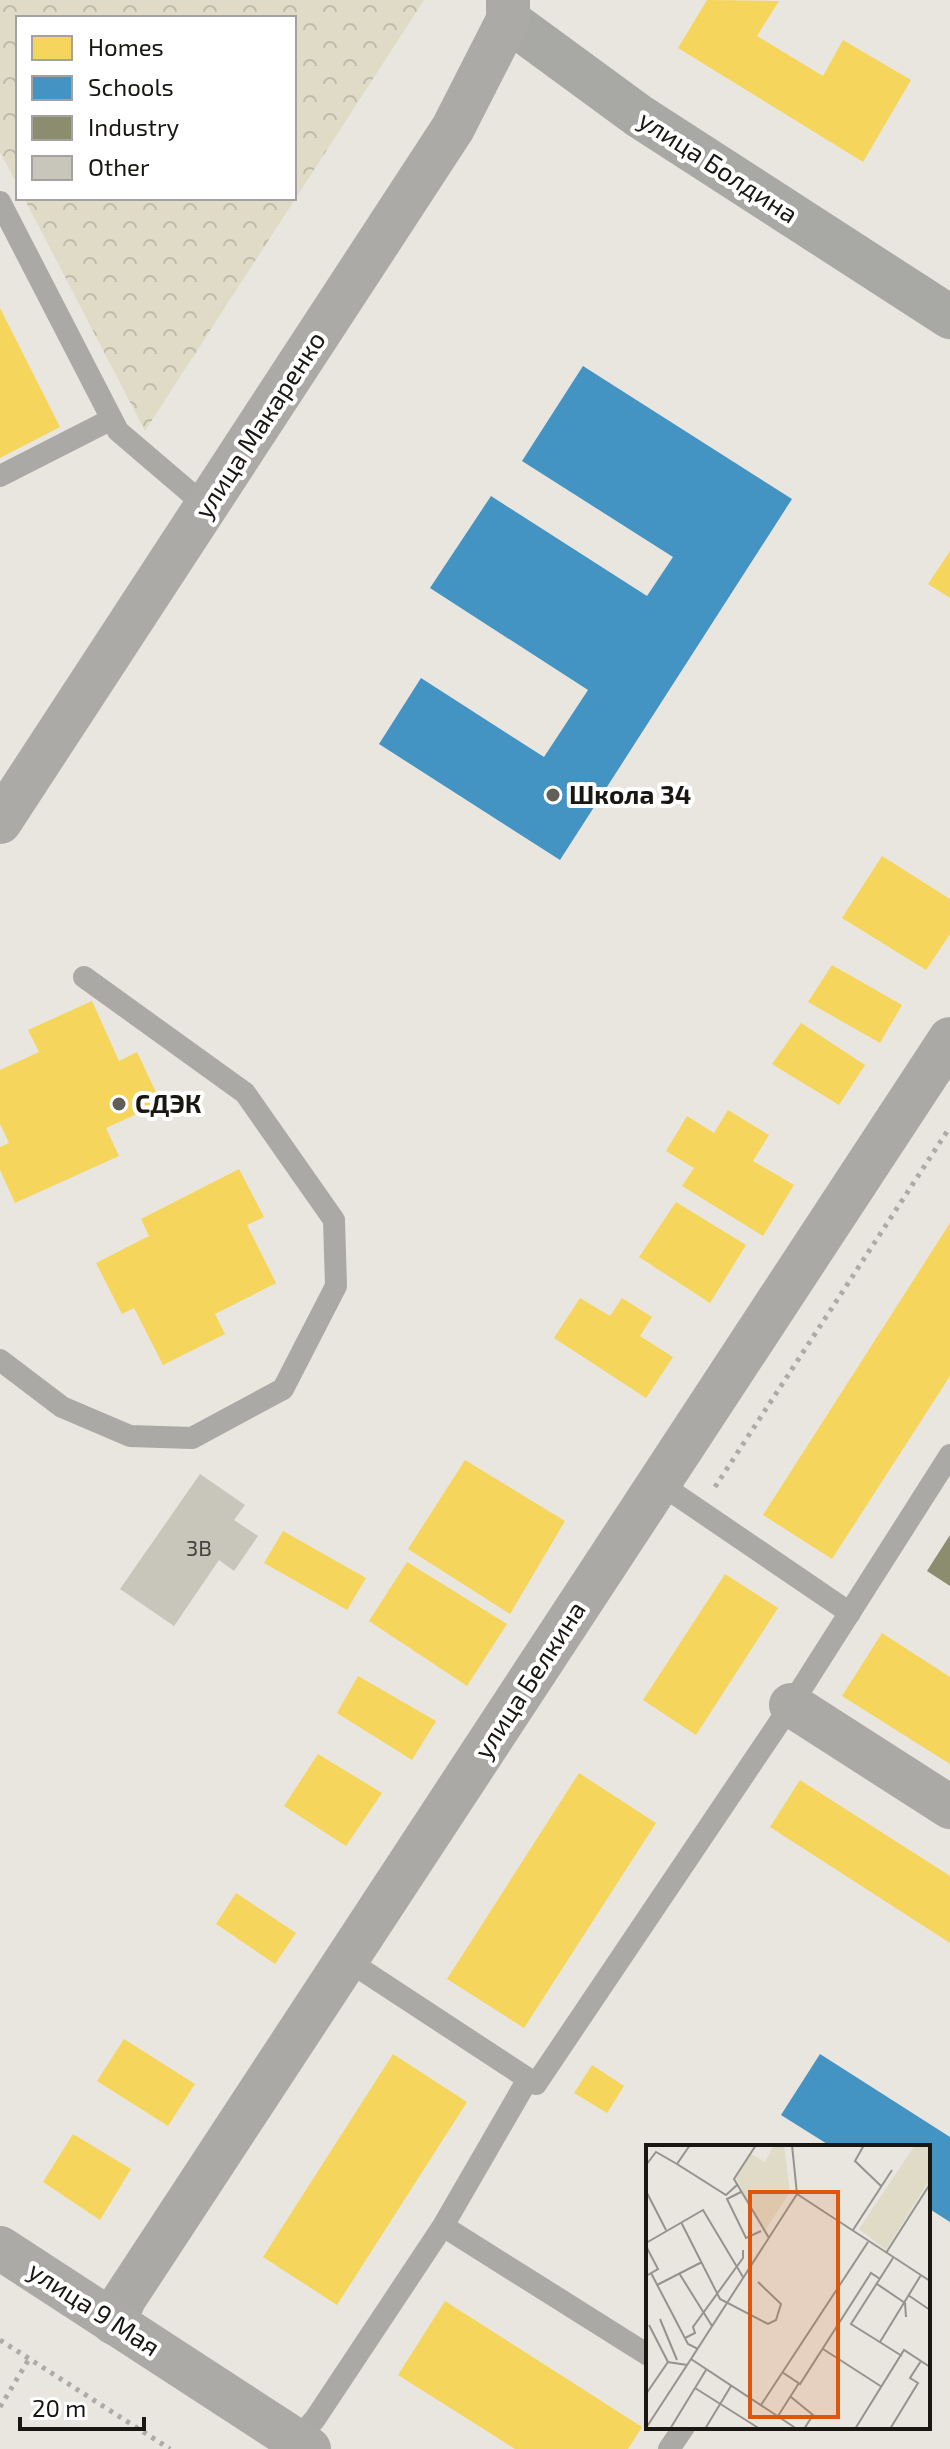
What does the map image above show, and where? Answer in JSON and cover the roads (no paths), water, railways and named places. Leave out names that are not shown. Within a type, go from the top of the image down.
[{"type":"main road","name":"улица Болдина","points":[[508,10],[639,116],[950,317]]},
{"type":"main road","name":"улица Макаренко","points":[[0,822],[453,128],[508,10]]},
{"type":"main road","name":"улица 9 Мая","points":[[0,2248],[303,2445]]},
{"type":"street","name":"улица Белкина","points":[[114,2323],[124,2299],[950,1039]]},
{"type":"street","points":[[791,1705],[950,1807]]},
{"type":"lane","points":[[0,202],[118,431],[207,507]]},
{"type":"lane","points":[[0,476],[112,419]]},
{"type":"lane","points":[[0,1360],[62,1407],[130,1436],[192,1438],[283,1389],[336,1286],[334,1220],[245,1093],[84,977]]},
{"type":"lane","points":[[347,1960],[536,2084],[791,1705],[950,1455]]},
{"type":"lane","points":[[659,1483],[850,1613]]},
{"type":"lane","points":[[303,2445],[315,2419],[443,2226],[528,2079]]},
{"type":"lane","points":[[443,2226],[646,2354]]},
{"type":"lane","points":[[669,2449],[683,2429]]},
{"type":"place","name":"Школа 34","points":[[553,795]]},
{"type":"place","name":"СДЭК","points":[[119,1104]]}]
